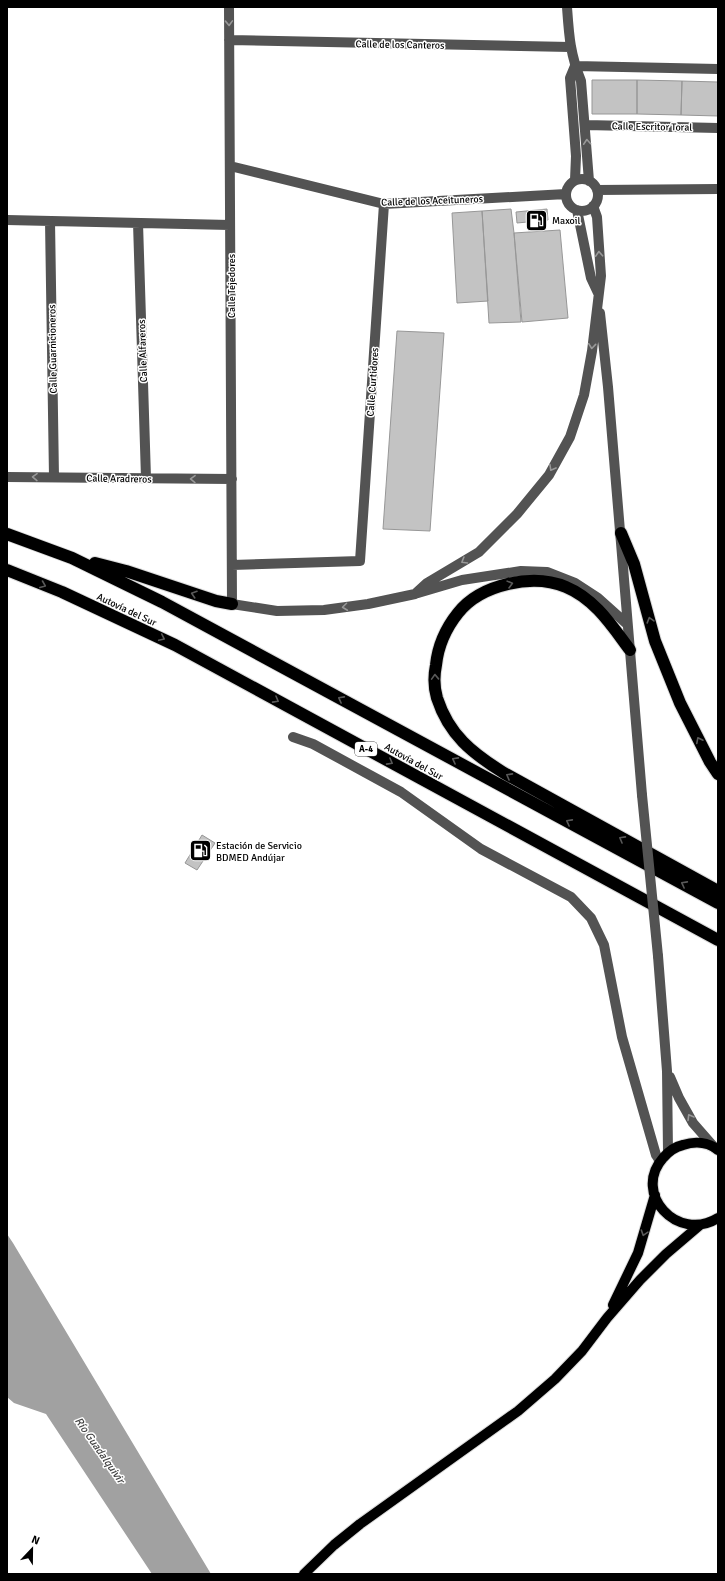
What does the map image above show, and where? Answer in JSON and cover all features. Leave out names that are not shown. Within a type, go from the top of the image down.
[{"type":"highway","points":[[620,533],[634,564],[655,641],[680,704],[710,762],[718,774]]},
{"type":"highway","name":"Autovía del Sur","points":[[7,534],[72,558],[162,602],[718,903]]},
{"type":"highway","points":[[72,558],[126,571],[216,601],[232,604]]},
{"type":"highway","name":"Autovía del Sur","points":[[7,570],[62,592],[175,645],[718,940]]},
{"type":"highway","points":[[630,650],[602,612],[588,600],[566,587],[539,580],[514,582],[493,589],[471,601],[458,612],[446,631],[438,651],[434,674],[437,697],[446,719],[460,740],[479,757],[504,773],[718,891]]},
{"type":"main road","points":[[607,1318],[638,1253],[655,1195],[654,1178],[660,1161],[668,1152],[678,1146],[690,1143],[703,1143],[716,1149]]},
{"type":"main road","points":[[655,1195],[660,1206],[667,1215],[677,1222],[688,1225],[700,1225],[718,1218]]},
{"type":"main road","points":[[304,1574],[334,1545],[360,1524],[518,1411],[555,1379],[582,1351],[607,1318],[640,1280],[666,1254],[700,1225]]},
{"type":"street","name":"Calle Tejedores","points":[[229,7],[232,604]]},
{"type":"street","points":[[567,7],[570,47],[581,81],[586,125],[589,181]]},
{"type":"street","name":"Calle de los Canteros","points":[[230,40],[570,47]]},
{"type":"street","points":[[575,66],[718,68]]},
{"type":"street","points":[[575,66],[570,78],[576,156],[575,180]]},
{"type":"street","name":"Calle Escritor Toral","points":[[586,125],[718,128]]},
{"type":"street","name":"Calle de los Aceituneros","points":[[230,166],[384,204],[566,194]]},
{"type":"street","points":[[580,179],[589,181],[597,190],[598,198],[593,206],[586,211],[577,210],[569,204],[566,194],[568,186],[575,180],[580,179]]},
{"type":"street","points":[[597,190],[718,189]]},
{"type":"street","name":"Calle Curtidores","points":[[232,565],[360,561],[384,204]]},
{"type":"street","points":[[415,594],[427,583],[479,552],[517,514],[548,475],[570,437],[584,395],[592,351],[601,276],[597,217],[593,206]]},
{"type":"street","points":[[577,210],[591,278],[598,293],[642,795],[658,956],[667,1071],[668,1152]]},
{"type":"street","points":[[7,220],[230,225]]},
{"type":"street","name":"Calle Guarnicioneros","points":[[50,221],[54,477]]},
{"type":"street","name":"Calle Alfareros","points":[[138,223],[146,478]]},
{"type":"street","name":"Calle Aradreros","points":[[7,476],[232,479]]},
{"type":"street","points":[[232,604],[277,611],[324,610],[368,604],[415,594],[462,580],[521,571],[547,572],[575,583],[598,598],[627,624]]},
{"type":"street","points":[[293,737],[312,744],[401,792],[481,849],[571,897],[591,918],[604,945],[622,1037],[656,1155],[660,1161]]},
{"type":"street","points":[[667,1071],[679,1098],[693,1123],[716,1149]]},
{"type":"water","name":"Río Guadalquivir","points":[[7,1234],[211,1574],[152,1574],[46,1414],[14,1403],[7,1397]]},
{"type":"building","points":[[592,80],[637,80],[637,114],[592,114]]},
{"type":"building","points":[[637,80],[682,81],[681,115],[637,114]]},
{"type":"building","points":[[682,81],[718,82],[718,116],[681,115]]},
{"type":"building","points":[[511,209],[521,322],[489,323],[482,211]]},
{"type":"building","points":[[547,209],[548,220],[517,223],[516,212]]},
{"type":"building","points":[[482,211],[488,301],[457,303],[452,213]]},
{"type":"building","points":[[560,230],[568,318],[522,322],[514,233]]},
{"type":"building","points":[[397,331],[444,333],[430,531],[383,529]]},
{"type":"building","points":[[202,835],[215,843],[197,870],[185,863]]},
{"type":"place","name":"Maxoil","points":[[536,220]]},
{"type":"place","name":"Estación de Servicio BDMED Andújar","points":[[200,851]]}]
